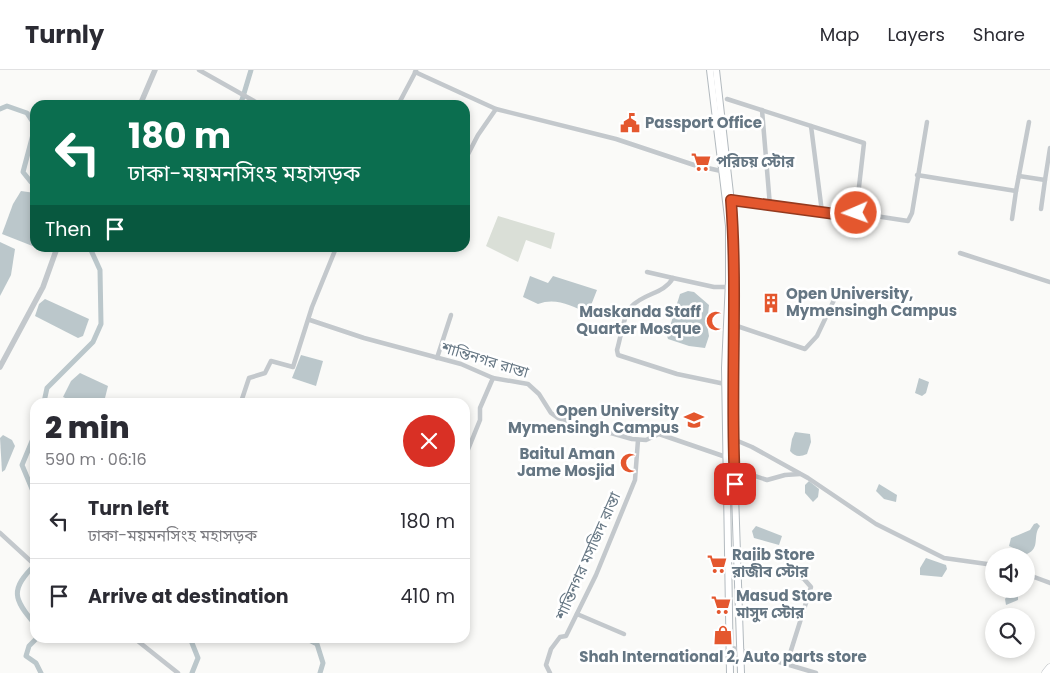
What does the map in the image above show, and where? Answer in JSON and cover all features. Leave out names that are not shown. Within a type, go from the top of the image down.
[{"type":"highway","points":[[1046,673],[1050,668]]},
{"type":"main road","points":[[710,70],[729,226],[726,457],[730,673]]},
{"type":"main road","points":[[716,70],[731,200],[734,325],[733,439],[742,673]]},
{"type":"street","points":[[142,100],[155,70]]},
{"type":"street","points":[[200,70],[252,100]]},
{"type":"street","points":[[401,100],[416,71],[496,108],[616,139],[694,165],[721,171]]},
{"type":"street","points":[[727,99],[864,143],[856,213]]},
{"type":"street","points":[[470,150],[496,108]]},
{"type":"street","points":[[762,110],[770,206]]},
{"type":"street","points":[[731,200],[850,216],[856,213],[908,221],[912,213],[927,122]]},
{"type":"street","points":[[1012,219],[1029,122]]},
{"type":"street","points":[[811,126],[822,212]]},
{"type":"street","points":[[1041,210],[1050,148]]},
{"type":"street","points":[[918,175],[1016,192]]},
{"type":"street","points":[[1019,176],[1045,180]]},
{"type":"street","points":[[0,367],[43,287],[56,252]]},
{"type":"street","points":[[242,398],[249,378],[265,373],[271,361],[293,366],[310,320],[312,307],[334,252]]},
{"type":"street","points":[[960,253],[1050,282]]},
{"type":"street","points":[[647,272],[714,287],[729,287]]},
{"type":"street","points":[[673,278],[668,286],[640,299],[631,307],[621,336],[618,355],[677,374],[726,384]]},
{"type":"street","points":[[734,325],[805,349],[817,336],[834,300]]},
{"type":"street","points":[[437,358],[450,315]]},
{"type":"street","name":"শান্তিনগর রাস্তা","points":[[310,320],[364,338],[461,364],[494,378],[528,384],[539,394],[551,413],[558,418],[638,440],[646,440],[659,434],[726,457]]},
{"type":"street","points":[[470,445],[480,420],[480,408],[494,378]]},
{"type":"street","points":[[733,439],[800,474],[876,524],[944,558],[985,564]]},
{"type":"street","name":"শান্তিনগর মসজিদ রাস্তা","points":[[550,673],[546,665],[551,649],[560,637],[566,636],[577,614],[635,480],[638,440]]},
{"type":"street","points":[[734,469],[767,480],[785,475],[800,474]]},
{"type":"street","points":[[0,533],[30,560]]},
{"type":"street","points":[[784,569],[804,579],[811,587],[787,663]]},
{"type":"street","points":[[1035,577],[1050,583]]},
{"type":"street","points":[[577,614],[624,634]]},
{"type":"street","points":[[140,643],[178,673]]},
{"type":"street","points":[[729,647],[816,673]]},
{"type":"shaded area","points":[[21,191],[30,192],[30,245],[2,234],[13,204]]},
{"type":"shaded area","points":[[498,216],[555,233],[551,249],[526,240],[518,262],[486,246]]},
{"type":"shaded area","points":[[0,242],[15,249],[11,275],[0,296]]},
{"type":"shaded area","points":[[530,276],[548,283],[553,276],[597,290],[588,313],[563,303],[551,301],[538,304],[523,297]]},
{"type":"shaded area","points":[[688,291],[694,292],[709,305],[707,324],[709,336],[705,348],[689,346],[668,339],[667,336],[680,294]]},
{"type":"shaded area","points":[[45,299],[89,319],[83,336],[78,338],[35,316],[39,304]]},
{"type":"shaded area","points":[[301,355],[323,361],[316,386],[292,378]]},
{"type":"shaded area","points":[[80,373],[108,386],[105,398],[63,397],[71,381]]},
{"type":"shaded area","points":[[919,378],[929,382],[926,393],[922,396],[915,393]]},
{"type":"shaded area","points":[[795,432],[810,434],[811,442],[807,454],[798,456],[790,451]]},
{"type":"shaded area","points":[[3,435],[12,440],[15,446],[5,470],[2,472],[0,438]]},
{"type":"shaded area","points":[[809,481],[819,489],[818,497],[813,502],[805,493],[805,485]]},
{"type":"shaded area","points":[[879,484],[897,495],[896,502],[884,499],[876,491]]},
{"type":"shaded area","points":[[1037,523],[1040,526],[1034,548],[1014,548],[1009,546],[1011,538],[1030,530]]},
{"type":"shaded area","points":[[756,526],[782,536],[779,545],[754,538],[752,531]]},
{"type":"shaded area","points":[[926,558],[946,565],[947,569],[942,577],[920,575],[920,568]]},
{"type":"shaded area","points":[[1018,598],[1018,600],[1006,605],[1005,599]]},
{"type":"waterway","points":[[242,100],[251,70]]},
{"type":"waterway","points":[[0,109],[7,106],[27,113],[30,118]]},
{"type":"waterway","points":[[30,146],[23,172],[30,181]]},
{"type":"waterway","points":[[45,398],[47,388],[93,342],[101,324],[100,270],[92,252]]},
{"type":"waterway","points":[[30,446],[22,465],[30,484]]},
{"type":"waterway","points":[[30,570],[21,581],[17,594],[22,608],[30,618]]},
{"type":"waterway","points":[[32,643],[26,656],[36,663],[41,673]]},
{"type":"waterway","points":[[192,643],[198,658],[192,673]]},
{"type":"waterway","points":[[315,643],[323,663],[320,673]]},
{"type":"place","name":"Passport Office","points":[[630,123]]},
{"type":"place","name":"পরিচয় স্টোর","points":[[701,162]]},
{"type":"place","name":"Open University, Mymensingh Campus","points":[[771,303]]},
{"type":"place","name":"Maskanda Staff Quarter Mosque","points":[[716,321]]},
{"type":"place","name":"Open University Mymensingh Campus","points":[[694,420]]},
{"type":"place","name":"Baitul Aman Jame Mosjid","points":[[630,463]]},
{"type":"place","name":"Rajib Store রাজীব স্টোর","points":[[717,564]]},
{"type":"place","name":"Masud Store মাসুদ স্টোর","points":[[721,605]]},
{"type":"place","name":"Shah International 2, Auto parts store","points":[[723,635]]},
{"type":"route","points":[[735,484],[732,404],[735,299],[731,200],[850,216],[856,213]]}]
